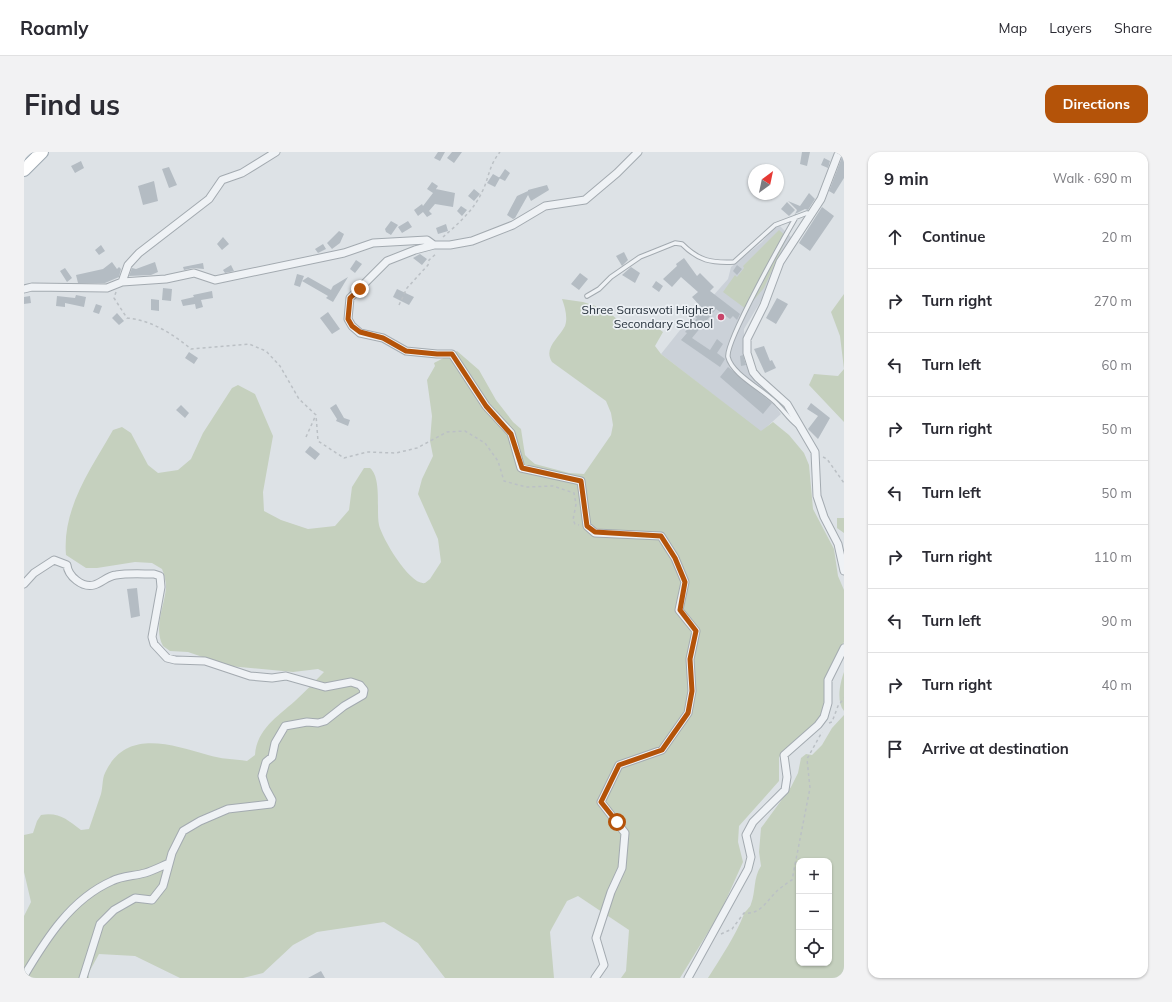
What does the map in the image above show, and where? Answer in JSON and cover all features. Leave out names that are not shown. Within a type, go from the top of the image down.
[{"type":"main road","points":[[24,170],[42,152]]},
{"type":"street","points":[[122,282],[128,265],[139,253],[209,199],[222,180],[242,173],[276,152]]},
{"type":"street","points":[[595,978],[604,965],[596,938],[611,892],[622,868],[625,833],[601,802],[619,765],[662,750],[688,713],[692,691],[690,659],[696,631],[680,610],[685,582],[675,558],[661,536],[595,532],[587,526],[581,481],[522,468],[511,434],[486,406],[452,354],[406,351],[383,338],[360,332],[352,326],[348,319],[350,298],[387,261],[415,250],[434,245],[450,245],[472,241],[513,225],[545,206],[585,200],[617,173],[638,152]]},
{"type":"street","points":[[839,152],[821,199],[780,262],[764,305],[747,339],[747,352],[753,372],[787,404],[796,422],[802,429],[815,452],[817,496],[824,518],[838,544],[844,571]]},
{"type":"street","points":[[24,289],[32,287],[107,288],[122,282],[166,279],[194,273],[215,280],[344,253],[373,243],[427,240],[434,245]]},
{"type":"street","points":[[24,584],[34,573],[54,560],[67,565],[68,571],[76,580],[92,586],[100,583],[105,578],[116,575],[154,574],[160,576],[162,587],[152,637],[154,644],[167,658],[204,661],[250,676],[272,678],[286,676],[325,687],[351,682],[360,685],[364,690],[363,695],[344,706],[325,721],[284,726],[275,743],[272,757],[266,762],[262,776],[272,800],[271,804],[228,808],[200,820],[183,831],[167,864],[163,886],[152,900],[135,898],[114,910],[100,924],[83,978]]},
{"type":"street","points":[[688,978],[748,869],[751,857],[746,835],[753,822],[785,790],[787,777],[784,756],[818,725],[824,717],[828,704],[828,680],[844,648]]},
{"type":"street","points":[[24,976],[49,936],[68,912],[90,894],[112,880],[146,873],[167,864]]},
{"type":"lane","points":[[587,296],[599,289],[611,277],[640,257],[675,243],[682,244],[693,255],[714,263],[734,262],[775,225],[796,216],[806,213],[811,214]]},
{"type":"lane","points":[[796,216],[754,294],[731,343],[728,356],[731,365],[778,405],[787,417],[802,429]]},
{"type":"path","points":[[434,245],[461,222],[482,192],[492,165],[500,152]]},
{"type":"path","points":[[399,305],[407,288],[428,265],[429,260],[438,251],[450,245]]},
{"type":"path","points":[[122,282],[114,298],[127,318],[138,319],[175,335],[191,349],[249,344],[266,351],[280,366],[299,399],[316,415],[318,441],[344,458],[366,452],[396,453],[417,448],[448,432],[466,431],[485,443],[498,461],[504,481],[526,487],[554,486],[574,493],[576,504],[573,520],[575,524],[587,526]]},
{"type":"path","points":[[306,437],[316,415]]},
{"type":"path","points":[[815,452],[827,459],[844,484]]},
{"type":"path","points":[[826,725],[832,722],[838,706],[844,698]]},
{"type":"path","points":[[711,937],[732,929],[744,913],[764,907],[778,891],[792,880],[810,788],[807,759],[823,730]]},
{"type":"shaded area","name":"Shree Saraswoti Higher Secondary School","points":[[778,224],[791,237],[765,294],[744,329],[744,362],[781,414],[761,432],[661,354],[700,305],[712,297],[728,279],[731,267],[762,242]]},
{"type":"green space","points":[[779,230],[787,237],[764,288],[746,309],[723,292],[735,275],[737,277],[744,268],[743,266]]},
{"type":"green space","points":[[844,294],[844,369],[840,336],[831,312]]},
{"type":"green space","points":[[562,299],[583,302],[605,309],[625,326],[648,321],[663,332],[655,346],[661,354],[761,431],[773,422],[789,435],[804,453],[809,465],[813,509],[834,549],[838,576],[844,590],[844,642],[825,678],[826,716],[779,757],[779,781],[739,826],[738,842],[743,862],[721,911],[680,978],[621,978],[626,971],[629,930],[578,896],[567,901],[550,932],[554,978],[445,978],[418,943],[384,922],[317,932],[293,945],[263,973],[243,978],[180,978],[135,956],[99,954],[88,974],[89,978],[24,978],[24,916],[31,902],[24,872],[24,835],[33,833],[37,821],[41,815],[48,814],[58,816],[67,820],[81,830],[89,829],[101,794],[105,773],[114,759],[125,750],[137,745],[150,743],[165,744],[217,757],[247,761],[255,755],[260,738],[269,724],[299,698],[324,672],[318,669],[293,672],[229,666],[188,652],[170,651],[163,646],[159,632],[160,616],[166,587],[162,569],[152,563],[135,562],[97,568],[86,568],[66,555],[66,538],[73,505],[87,474],[113,430],[122,427],[131,433],[148,465],[158,473],[178,470],[191,459],[203,433],[232,388],[238,385],[255,394],[273,436],[263,492],[264,511],[281,520],[308,529],[335,526],[349,510],[352,487],[364,468],[370,468],[376,479],[378,519],[385,540],[398,560],[412,577],[419,582],[425,583],[430,579],[441,562],[438,539],[418,494],[422,479],[433,456],[430,441],[432,416],[427,380],[435,366],[434,363],[457,351],[479,370],[496,400],[513,422],[521,429],[525,455],[535,464],[569,473],[584,474],[611,435],[613,425],[611,413],[606,401],[552,362],[550,357],[549,352],[553,343],[566,323],[566,312]]},
{"type":"green space","points":[[844,369],[844,422],[809,385],[814,374],[838,376]]},
{"type":"green space","points":[[837,518],[844,518],[844,533],[837,528]]},
{"type":"green space","points":[[844,672],[844,711],[839,697]]},
{"type":"green space","points":[[844,715],[844,978],[708,978],[728,947],[744,914],[750,907],[758,871],[761,866],[759,852],[761,828],[791,787],[798,773],[801,758],[806,754],[812,755],[822,745],[832,728]]},
{"type":"building","points":[[438,152],[445,152],[440,161],[434,158]]},
{"type":"building","points":[[452,152],[462,152],[454,163],[447,158]]},
{"type":"building","points":[[802,152],[810,152],[807,166],[800,164]]},
{"type":"building","points":[[844,152],[844,178],[834,194],[829,191]]},
{"type":"building","points":[[824,158],[830,161],[828,168],[821,165]]},
{"type":"building","points":[[81,161],[84,168],[75,173],[71,166]]},
{"type":"building","points":[[169,167],[177,185],[169,188],[162,169]]},
{"type":"building","points":[[505,169],[510,173],[505,181],[499,178]]},
{"type":"building","points":[[493,174],[500,178],[495,187],[487,183]]},
{"type":"building","points":[[154,181],[158,201],[143,205],[138,186]]},
{"type":"building","points":[[432,182],[438,186],[436,189],[455,193],[453,207],[435,204],[429,211],[432,214],[427,217],[423,212],[418,216],[414,210],[422,204],[423,206],[433,193],[427,189]]},
{"type":"building","points":[[547,185],[549,190],[531,201],[528,195],[515,218],[513,219],[507,215],[517,196],[528,190]]},
{"type":"building","points":[[474,189],[480,194],[474,201],[468,196]]},
{"type":"building","points":[[809,193],[815,199],[808,210],[805,209],[795,214],[797,210],[788,201],[800,206]]},
{"type":"building","points":[[787,202],[795,210],[789,216],[781,209]]},
{"type":"building","points":[[461,206],[467,210],[462,216],[457,211]]},
{"type":"building","points":[[822,207],[834,216],[810,251],[799,243]]},
{"type":"building","points":[[391,221],[398,225],[391,235],[386,232],[385,229]]},
{"type":"building","points":[[408,221],[412,227],[402,233],[398,227]]},
{"type":"building","points":[[446,224],[448,231],[438,234],[436,228]]},
{"type":"building","points":[[339,231],[344,234],[340,243],[332,249],[327,243]]},
{"type":"building","points":[[223,237],[229,244],[222,250],[217,244]]},
{"type":"building","points":[[323,244],[326,249],[318,253],[315,249]]},
{"type":"building","points":[[101,245],[105,251],[99,255],[95,250]]},
{"type":"building","points":[[624,252],[628,260],[622,266],[616,256]]},
{"type":"building","points":[[420,254],[427,259],[422,265],[413,258]]},
{"type":"building","points":[[684,258],[697,276],[700,273],[714,287],[710,291],[740,314],[737,320],[733,316],[730,319],[716,309],[692,338],[710,350],[717,339],[723,344],[717,353],[725,359],[720,367],[681,340],[687,333],[685,332],[697,318],[694,316],[701,307],[692,297],[698,292],[681,277],[672,287],[663,279],[677,266],[676,264]]},
{"type":"building","points":[[356,260],[362,264],[355,273],[350,269]]},
{"type":"building","points":[[112,262],[117,269],[119,267],[121,269],[119,277],[105,283],[78,283],[76,275],[103,269]]},
{"type":"building","points":[[155,262],[158,272],[151,275],[129,276],[132,268],[136,269]]},
{"type":"building","points":[[203,263],[204,269],[193,268],[184,270],[183,267]]},
{"type":"building","points":[[231,265],[234,271],[225,273],[223,270]]},
{"type":"building","points":[[737,265],[742,269],[737,275],[733,271]]},
{"type":"building","points":[[631,267],[640,273],[635,283],[622,275]]},
{"type":"building","points":[[65,268],[72,278],[67,282],[60,271]]},
{"type":"building","points":[[580,273],[588,279],[579,290],[571,284]]},
{"type":"building","points":[[297,274],[304,276],[300,287],[294,285]]},
{"type":"building","points":[[308,277],[331,290],[333,286],[348,277],[333,302],[326,298],[328,296],[302,281]]},
{"type":"building","points":[[656,281],[663,286],[659,292],[652,287]]},
{"type":"building","points":[[163,288],[172,289],[171,301],[162,300]]},
{"type":"building","points":[[397,289],[414,297],[409,305],[393,297]]},
{"type":"building","points":[[212,291],[213,298],[201,300],[203,307],[196,309],[195,304],[183,306],[181,300],[194,297],[193,295]]},
{"type":"building","points":[[76,295],[86,297],[84,307],[65,303],[65,307],[56,306],[57,296],[75,298]]},
{"type":"building","points":[[30,296],[31,303],[24,304],[24,297]]},
{"type":"building","points":[[777,298],[788,304],[776,324],[766,318]]},
{"type":"building","points":[[151,299],[159,300],[159,311],[151,310]]},
{"type":"building","points":[[96,304],[102,306],[99,314],[93,312]]},
{"type":"building","points":[[328,312],[340,329],[332,334],[320,318]]},
{"type":"building","points":[[117,313],[124,321],[119,325],[112,318]]},
{"type":"building","points":[[764,346],[770,361],[772,360],[776,368],[765,373],[754,349]]},
{"type":"building","points":[[189,352],[198,358],[194,364],[185,358]]},
{"type":"building","points":[[743,355],[746,365],[741,366],[740,356]]},
{"type":"building","points":[[728,367],[772,403],[763,414],[720,377]]},
{"type":"building","points":[[811,403],[830,418],[818,439],[808,429],[818,416],[807,409]]},
{"type":"building","points":[[336,404],[344,418],[350,420],[348,426],[336,421],[337,419],[330,408]]},
{"type":"building","points":[[181,405],[189,413],[185,418],[176,410]]},
{"type":"building","points":[[310,446],[320,454],[315,460],[305,452]]},
{"type":"building","points":[[137,588],[140,616],[131,618],[127,589]]},
{"type":"building","points":[[321,971],[325,978],[308,978]]},
{"type":"place","name":"Shree Saraswoti Higher Secondary School","points":[[721,317]]},
{"type":"route","points":[[360,289],[350,298],[348,319],[352,326],[360,332],[383,338],[406,351],[452,354],[486,406],[511,434],[522,468],[581,481],[587,526],[595,532],[661,536],[675,558],[685,582],[680,610],[696,631],[690,659],[692,691],[688,713],[662,750],[619,765],[601,802],[617,822]]}]
